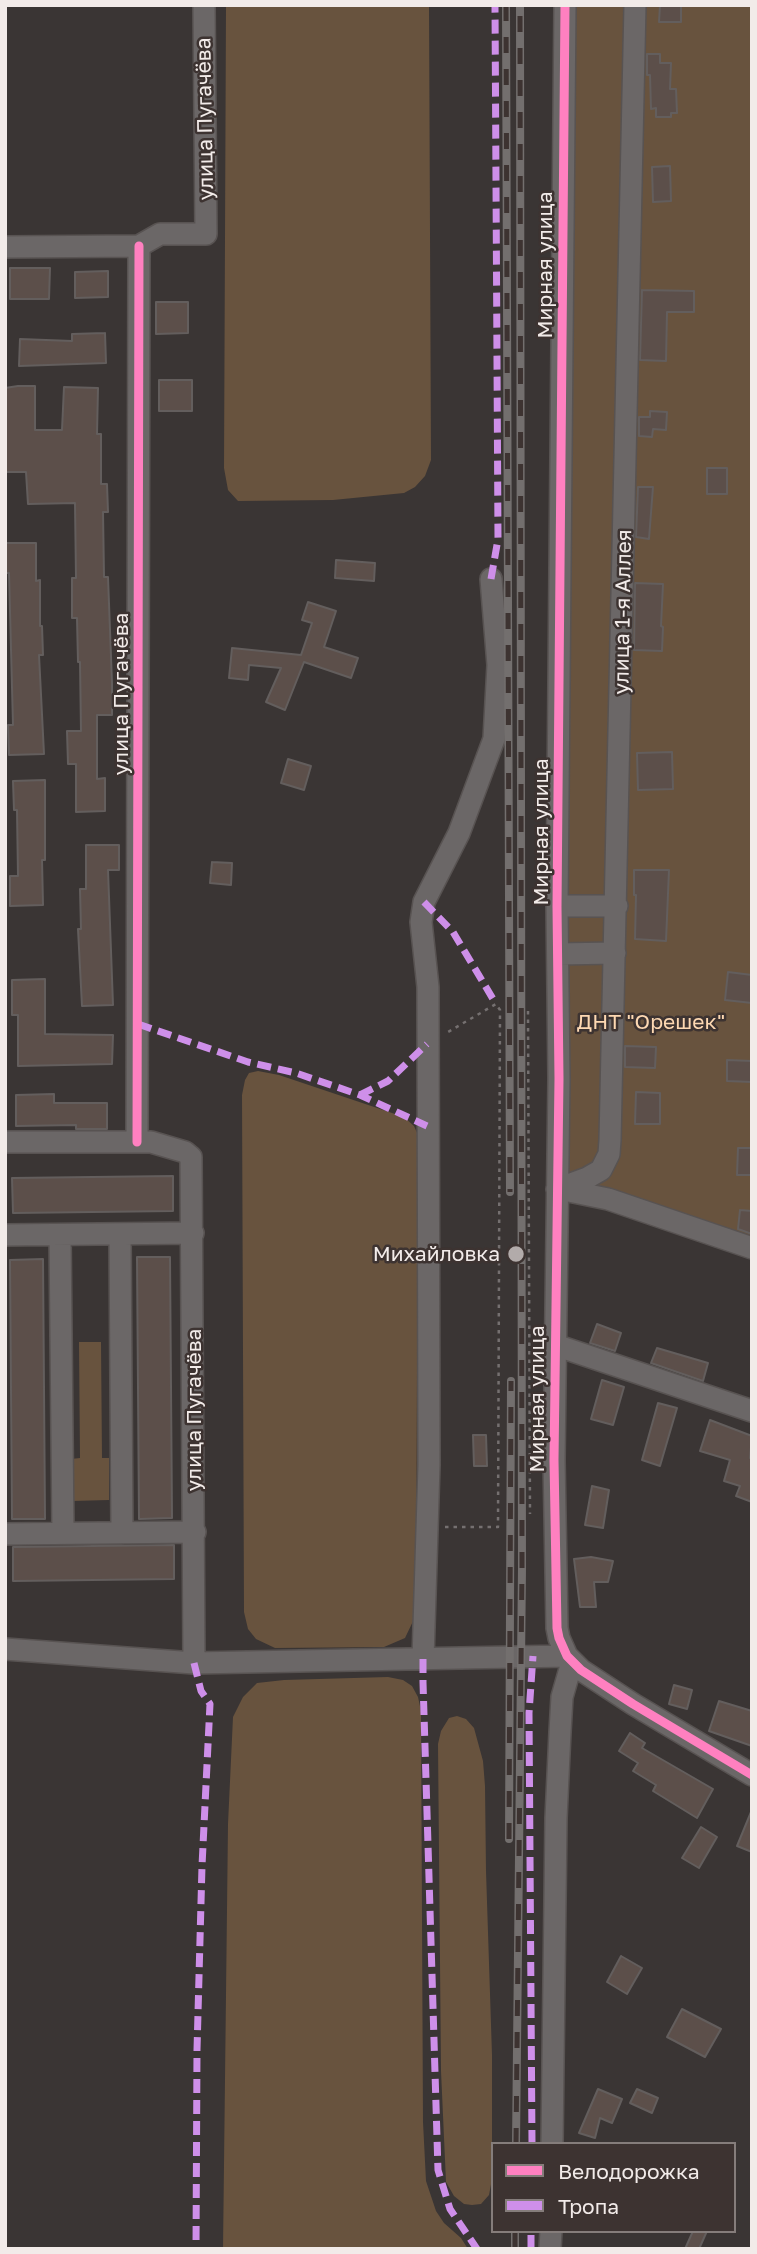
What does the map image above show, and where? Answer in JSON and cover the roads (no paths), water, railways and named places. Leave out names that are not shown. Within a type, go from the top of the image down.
[{"type":"street","name":"улица Пугачёва","points":[[194,1663],[191,1157],[163,1144],[137,1142],[139,246],[160,234],[206,234],[204,5]]},
{"type":"street","name":"Мирная улица","points":[[565,5],[557,906],[559,1079],[554,1461],[557,1629],[570,1659]]},
{"type":"street","name":"улица 1-я Аллея","points":[[557,1189],[601,1170],[609,1154],[617,906],[635,5]]},
{"type":"street","points":[[5,247],[139,246]]},
{"type":"street","points":[[424,1659],[429,1465],[428,986],[421,912],[472,803],[494,739],[498,665],[491,579]]},
{"type":"street","points":[[557,906],[617,906]]},
{"type":"street","points":[[558,954],[615,953]]},
{"type":"street","points":[[5,1142],[137,1142]]},
{"type":"street","points":[[557,1189],[608,1199],[752,1248]]},
{"type":"street","points":[[5,1235],[193,1233]]},
{"type":"street","points":[[60,1234],[63,1533]]},
{"type":"street","points":[[120,1234],[122,1533]]},
{"type":"street","points":[[555,1345],[752,1411]]},
{"type":"street","points":[[5,1534],[195,1532]]},
{"type":"street","points":[[5,1649],[194,1663],[570,1659],[633,1704],[752,1775]]},
{"type":"street","points":[[552,2142],[559,1756],[562,1697],[570,1659]]},
{"type":"railway","points":[[506,5],[510,1192]]},
{"type":"railway","points":[[516,2142],[522,1568],[520,5]]},
{"type":"railway","points":[[509,1839],[511,1381]]},
{"type":"railway","points":[[515,2233],[515,2249]]},
{"type":"place","name":"Михайловка","points":[[516,1254]]},
{"type":"park label","name":"ДНТ \"Орешек\"","points":[[651,1022]]}]
